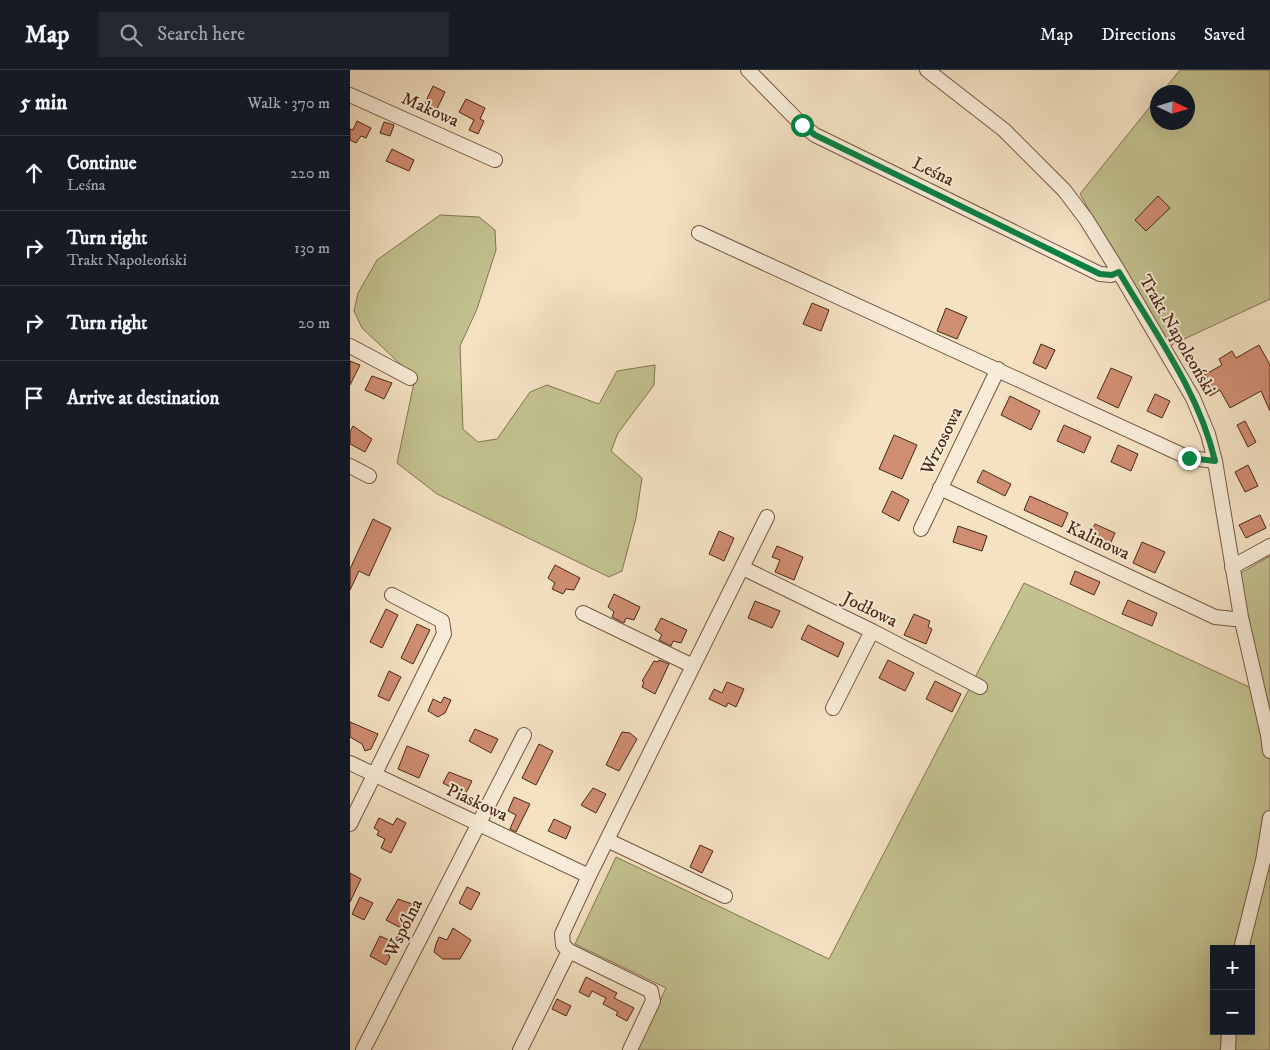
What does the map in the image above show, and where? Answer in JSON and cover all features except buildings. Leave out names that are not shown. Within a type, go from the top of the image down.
[{"type":"street","name":"Leśna","points":[[748,70],[802,125],[815,135],[1100,274],[1112,275],[1119,272]]},
{"type":"street","name":"Trakt Napoleoński","points":[[927,70],[1004,130],[1064,190],[1086,219],[1119,272],[1193,398],[1208,434],[1215,461],[1241,617],[1270,751]]},
{"type":"street","name":"Makowa","points":[[350,95],[495,160]]},
{"type":"street","points":[[699,233],[998,368],[1189,458],[1215,461]]},
{"type":"street","points":[[350,346],[410,378]]},
{"type":"street","name":"Wrzosowa","points":[[921,529],[998,368]]},
{"type":"street","points":[[350,466],[369,476]]},
{"type":"street","name":"Kalinowa","points":[[940,488],[1215,617],[1234,619],[1241,617]]},
{"type":"street","points":[[630,1050],[653,1001],[651,991],[570,951],[563,945],[562,934],[767,517]]},
{"type":"street","points":[[1232,567],[1270,546]]},
{"type":"street","name":"Jodłowa","points":[[743,568],[872,631],[980,687]]},
{"type":"street","points":[[350,824],[444,634],[442,621],[392,595]]},
{"type":"street","points":[[583,613],[693,666]]},
{"type":"street","points":[[833,708],[872,631]]},
{"type":"street","name":"Wspólna","points":[[363,1050],[524,735]]},
{"type":"street","name":"Piaskowa","points":[[350,763],[589,876]]},
{"type":"street","points":[[1242,945],[1263,861],[1270,818]]},
{"type":"street","points":[[607,840],[725,896]]},
{"type":"street","points":[[520,1050],[570,951]]},
{"type":"street","points":[[1228,1050],[1229,1035]]},
{"type":"shaded area","points":[[1180,70],[1270,70],[1270,299],[1167,347],[1080,194],[1150,107],[1150,130],[1195,130],[1195,85],[1168,85]]},
{"type":"shaded area","points":[[440,215],[479,217],[495,230],[496,250],[477,309],[460,346],[463,429],[478,442],[497,439],[530,392],[547,385],[599,404],[617,371],[655,365],[654,385],[618,433],[611,451],[642,478],[636,518],[622,571],[609,577],[437,494],[397,463],[415,378],[362,328],[354,311],[358,293],[377,260]]},
{"type":"shaded area","points":[[1270,556],[1270,1050],[637,1050],[666,988],[575,944],[616,857],[829,959],[1024,583],[1262,693],[1239,574]]},
{"type":"route","points":[[802,125],[815,135],[1100,274],[1112,275],[1119,272],[1193,398],[1208,434],[1215,461],[1206,462],[1189,458]]}]
